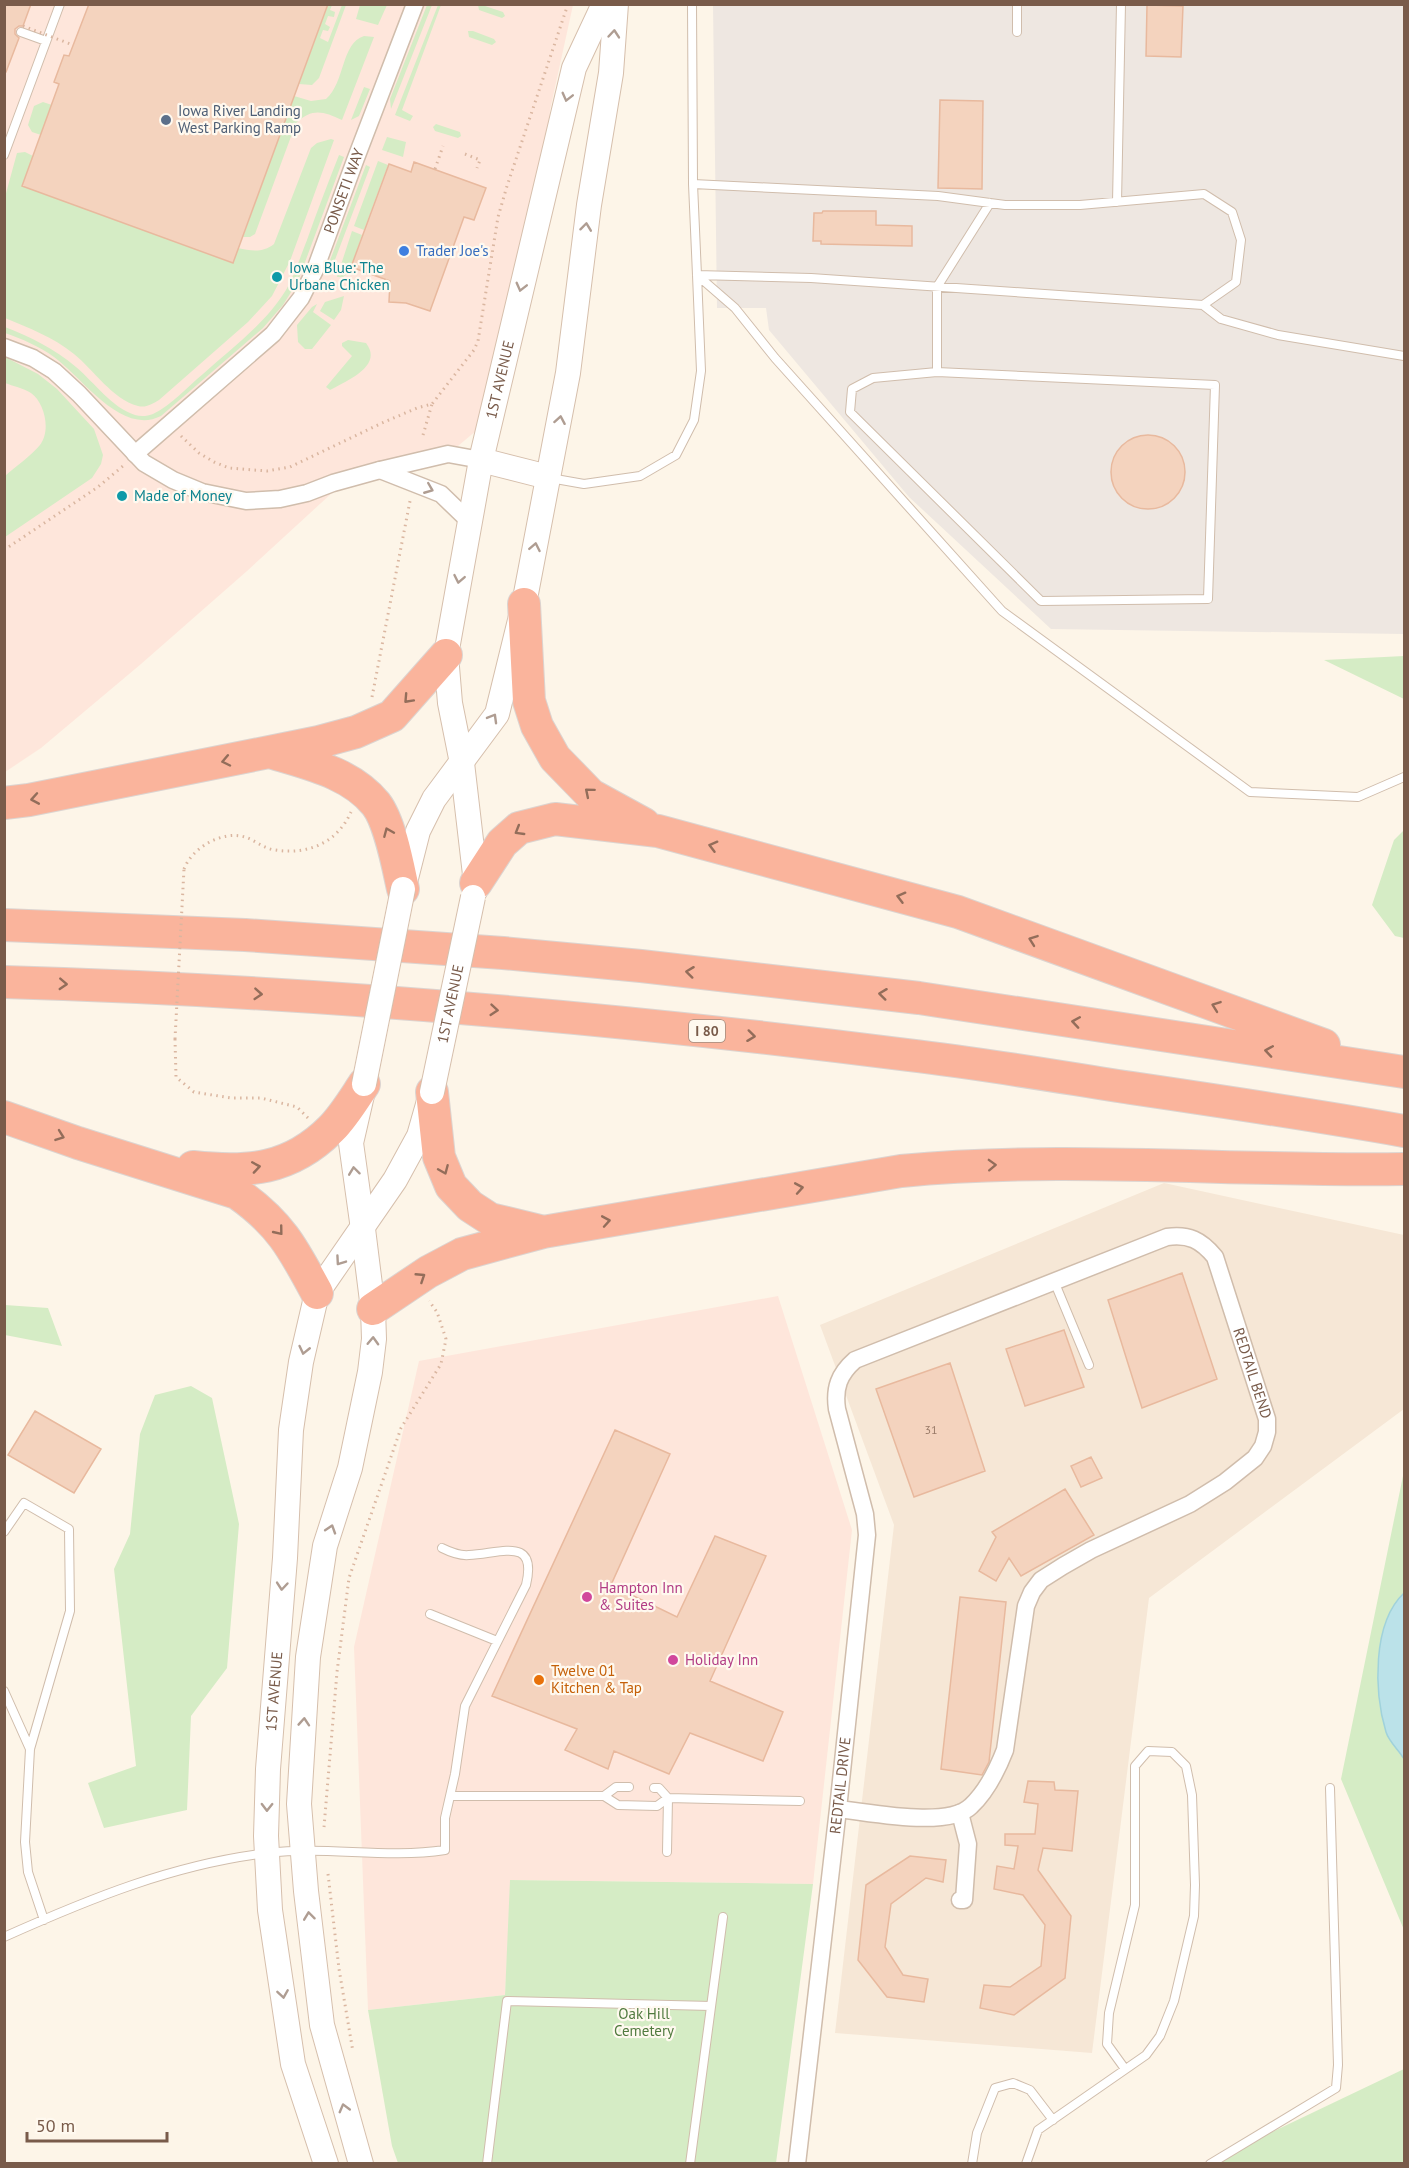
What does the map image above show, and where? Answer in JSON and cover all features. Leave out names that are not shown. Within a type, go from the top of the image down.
[{"type":"highway","points":[[524,604],[529,701],[537,726],[555,758],[591,795],[658,831]]},
{"type":"highway","points":[[4,802],[29,800],[271,752],[356,732],[392,716],[446,655]]},
{"type":"highway","points":[[271,752],[331,771],[362,791],[377,805],[392,841],[404,889]]},
{"type":"highway","points":[[475,890],[502,843],[519,828],[555,819],[658,831],[958,912],[1397,1071]]},
{"type":"highway","points":[[4,925],[245,935],[503,953],[641,966],[919,999],[1397,1071]]},
{"type":"highway","name":"I 80","points":[[4,982],[296,996],[635,1023],[911,1055],[1329,1117],[1404,1131]]},
{"type":"highway","points":[[136,1161],[224,1170],[257,1168],[291,1160],[311,1147],[332,1128],[364,1084]]},
{"type":"highway","points":[[432,1092],[439,1156],[451,1186],[470,1206],[490,1219],[543,1232]]},
{"type":"highway","points":[[4,1117],[237,1194],[258,1208],[280,1230],[317,1293]]},
{"type":"highway","points":[[372,1309],[428,1272],[462,1254],[543,1232],[859,1178],[958,1166],[1049,1163],[1332,1170],[1404,1169]]},
{"type":"main road","name":"1ST AVENUE","points":[[326,2163],[293,2064],[270,1910],[268,1769],[285,1558],[291,1430],[301,1362],[317,1293],[395,1180],[419,1136],[432,1092],[475,890],[462,764],[450,703],[446,655],[482,460],[507,345],[574,68],[604,4]]},
{"type":"main road","name":"1ST AVENUE","points":[[361,2163],[322,2025],[312,1851],[299,1804],[308,1657],[326,1546],[350,1468],[370,1372],[374,1339],[363,1229],[351,1143],[418,831],[434,799],[497,714],[524,604],[568,373],[589,205],[611,73],[616,4]]},
{"type":"main road","points":[[482,460],[548,477]]},
{"type":"street","name":"PONSETI WAY","points":[[135,454],[273,334],[301,298],[315,270],[415,4]]},
{"type":"street","points":[[4,346],[33,358],[54,371],[87,402],[135,454],[154,470],[202,492],[246,501],[280,499],[380,470],[448,454],[482,460]]},
{"type":"street","points":[[380,470],[441,494],[470,522]]},
{"type":"street","name":"REDTAIL BEND","points":[[837,1409],[835,1396],[837,1383],[844,1370],[855,1360],[1167,1237],[1182,1235],[1206,1246],[1215,1257],[1267,1419],[1267,1432],[1263,1446],[1255,1458],[1225,1482],[1190,1504],[1091,1550],[1041,1580],[1026,1606],[1005,1750],[996,1771],[971,1807],[960,1813]]},
{"type":"street","name":"REDTAIL DRIVE","points":[[797,2163],[867,1535],[866,1514],[837,1409]]},
{"type":"street","points":[[838,1809],[918,1818],[960,1813],[968,1844],[964,1900],[960,1900]]},
{"type":"lane","points":[[4,155],[60,4]]},
{"type":"lane","points":[[548,477],[584,484],[640,476],[676,455],[694,420],[701,371],[693,184],[692,4]]},
{"type":"lane","points":[[1017,4],[1017,32]]},
{"type":"lane","points":[[1117,202],[1121,4]]},
{"type":"lane","points":[[22,29],[46,41]]},
{"type":"lane","points":[[693,184],[938,196],[1005,206],[1080,206],[1204,194],[1232,212],[1241,240],[1236,282],[1203,305]]},
{"type":"lane","points":[[937,372],[937,286],[990,203]]},
{"type":"lane","points":[[697,275],[812,278],[1203,305],[1221,319],[1278,335],[1404,356]]},
{"type":"lane","points":[[697,275],[735,308],[775,358],[1002,611],[1250,792],[1358,797],[1404,777]]},
{"type":"lane","points":[[937,372],[1215,385],[1208,600],[1041,601],[850,412],[852,389],[873,378],[937,372]]},
{"type":"lane","points":[[1054,1281],[1089,1365]]},
{"type":"lane","points":[[4,1532],[24,1503],[69,1528],[70,1611],[30,1749],[26,1852],[28,1872],[44,1920]]},
{"type":"lane","points":[[4,1937],[120,1888],[172,1871],[268,1853],[312,1851],[398,1853],[445,1850],[445,1818],[451,1796],[465,1706],[526,1585],[529,1572],[528,1561],[514,1549],[466,1556],[442,1548]]},
{"type":"lane","points":[[430,1614],[497,1641]]},
{"type":"lane","points":[[4,1691],[30,1749]]},
{"type":"lane","points":[[1026,2163],[1038,2130],[1146,2055],[1160,2036],[1174,2001],[1194,1916],[1195,1885],[1192,1795],[1186,1766],[1172,1752],[1148,1751],[1135,1766],[1136,1905],[1109,2013],[1107,2044],[1125,2068]]},
{"type":"lane","points":[[604,1796],[616,1787],[629,1787]]},
{"type":"lane","points":[[654,1788],[658,1788],[668,1798],[667,1852]]},
{"type":"lane","points":[[1210,2163],[1336,2088],[1338,2065],[1330,1788]]},
{"type":"lane","points":[[451,1796],[604,1796],[618,1805],[657,1806],[668,1798],[800,1801]]},
{"type":"lane","points":[[690,2163],[723,1917]]},
{"type":"lane","points":[[486,2163],[507,2001],[711,2006]]},
{"type":"lane","points":[[972,2163],[977,2133],[995,2088],[1013,2083],[1030,2090],[1053,2120]]},
{"type":"path","points":[[423,435],[432,404],[474,350],[478,340],[498,217],[568,4]]},
{"type":"path","points":[[22,29],[73,45]]},
{"type":"path","points":[[435,168],[443,146]]},
{"type":"path","points":[[465,154],[480,159],[477,168]]},
{"type":"path","points":[[199,453],[229,468],[267,471],[290,467],[382,423],[432,404]]},
{"type":"path","points":[[4,550],[98,487],[135,454]]},
{"type":"path","points":[[371,704],[410,496]]},
{"type":"path","points":[[313,1123],[297,1107],[261,1098],[231,1098],[194,1092],[176,1077],[175,1039],[184,869],[188,858],[200,847],[225,837],[243,836],[273,850],[304,850],[328,842],[345,825],[352,810]]},
{"type":"path","points":[[355,2061],[339,1968],[327,1869],[312,1851],[349,1578],[401,1428],[441,1364],[446,1339],[437,1312],[424,1295]]},
{"type":"shaded area","points":[[5,5],[573,5],[550,110],[547,161],[477,430],[458,446],[401,461],[333,492],[141,664],[41,748],[5,772]]},
{"type":"shaded area","points":[[713,5],[1404,5],[1404,634],[1051,629],[909,497],[769,330],[766,308],[717,308]]},
{"type":"shaded area","points":[[1164,1183],[1404,1235],[1404,1409],[1149,1598],[1092,2053],[835,2033],[894,1525],[820,1325]]},
{"type":"shaded area","points":[[778,1296],[852,1530],[813,1884],[511,1880],[505,1995],[368,2010],[354,1647],[419,1361]]},
{"type":"green space","points":[[328,5],[332,5],[330,10],[335,12],[334,17],[328,16],[325,24],[330,27],[328,31],[323,30],[320,38],[328,42],[342,5],[346,5],[319,78],[312,85],[299,84]]},
{"type":"green space","points":[[360,5],[387,5],[378,25],[356,19]]},
{"type":"green space","points":[[427,5],[432,5],[391,109],[390,99]]},
{"type":"green space","points":[[438,5],[441,5],[402,110],[413,116],[410,121],[395,115]]},
{"type":"green space","points":[[478,5],[503,12],[505,16],[502,18],[479,10]]},
{"type":"green space","points":[[468,31],[494,39],[496,42],[492,45],[469,37]]},
{"type":"green space","points":[[364,36],[374,37],[342,120],[318,112],[307,115],[296,123],[255,234],[243,237],[294,96],[311,101],[326,99],[337,83],[351,47]]},
{"type":"green space","points":[[364,87],[370,89],[359,116],[351,120]]},
{"type":"green space","points":[[43,102],[52,105],[41,135],[32,132],[28,125],[34,106]]},
{"type":"green space","points":[[436,124],[460,132],[461,136],[458,138],[435,131],[433,127]]},
{"type":"green space","points":[[387,137],[406,142],[403,157],[382,150]]},
{"type":"green space","points":[[334,140],[290,261],[272,296],[248,322],[154,403],[138,406],[120,397],[66,348],[41,333],[5,318],[5,197],[17,153],[25,152],[33,156],[22,186],[238,248],[257,251],[274,244],[311,148],[317,143]]},
{"type":"green space","points":[[339,155],[344,157],[298,281],[283,305],[263,328],[161,416],[146,420],[131,418],[117,412],[54,357],[30,343],[5,333],[5,327],[59,354],[111,401],[126,411],[140,416],[153,414],[173,401],[236,345],[278,302],[295,272]]},
{"type":"green space","points":[[378,161],[388,165],[364,230],[354,226]]},
{"type":"green space","points":[[366,165],[370,167],[330,273],[329,263]]},
{"type":"green space","points":[[352,231],[362,235],[349,273],[343,277],[337,277]]},
{"type":"green space","points":[[344,296],[341,310],[334,320],[320,311],[325,302]]},
{"type":"green space","points":[[317,304],[313,312],[331,325],[312,349],[305,349],[298,342],[297,325]]},
{"type":"green space","points":[[348,340],[366,343],[370,351],[370,359],[361,372],[330,390],[326,387],[352,356],[342,346],[342,343]]},
{"type":"green space","points":[[5,357],[38,374],[57,389],[94,429],[103,455],[101,464],[92,478],[5,537],[5,476],[40,445],[46,425],[43,410],[36,398],[28,391],[5,383]]},
{"type":"green space","points":[[1404,656],[1404,699],[1324,660]]},
{"type":"green space","points":[[1404,830],[1404,938],[1395,936],[1372,905],[1394,840]]},
{"type":"green space","points":[[5,1305],[48,1308],[62,1346],[5,1335]]},
{"type":"green space","points":[[191,1386],[212,1398],[239,1524],[227,1668],[191,1716],[187,1810],[104,1828],[88,1783],[136,1766],[114,1569],[130,1534],[140,1434],[155,1395]]},
{"type":"green space","points":[[1404,1471],[1404,1930],[1341,1779]]},
{"type":"green space","name":"Oak Hill Cemetery","points":[[510,1880],[813,1884],[776,2163],[398,2163],[392,2146],[368,2010],[505,1995]]},
{"type":"green space","points":[[1404,2069],[1404,2163],[1207,2163]]},
{"type":"water","points":[[1404,1593],[1404,1759],[1386,1732],[1379,1698],[1378,1659],[1386,1622]]},
{"type":"building","points":[[4,4],[31,4],[23,26],[15,29],[15,34],[19,38],[6,72],[4,72]]},
{"type":"building","name":"Iowa River Landing West Parking Ramp","points":[[89,4],[328,4],[233,263],[22,186],[59,84],[54,82],[64,55],[69,56]]},
{"type":"building","points":[[1147,5],[1183,6],[1181,57],[1146,56]]},
{"type":"building","points":[[940,100],[983,101],[982,189],[938,188]]},
{"type":"building","name":"Trader Joe's","points":[[414,162],[486,188],[474,220],[464,217],[430,311],[406,303],[389,302],[390,281],[351,267],[389,164],[411,172]]},
{"type":"building","points":[[876,211],[876,225],[912,226],[912,246],[821,244],[821,241],[813,241],[814,213]]},
{"type":"building","points":[[1141,435],[1155,435],[1169,441],[1179,451],[1185,465],[1185,479],[1179,493],[1169,503],[1155,509],[1141,509],[1127,503],[1117,493],[1111,479],[1111,465],[1117,451],[1127,441]]},
{"type":"building","points":[[1182,1273],[1217,1379],[1142,1408],[1108,1300]]},
{"type":"building","points":[[1064,1330],[1084,1387],[1025,1406],[1006,1349]]},
{"type":"building","points":[[950,1363],[985,1471],[914,1497],[876,1389]]},
{"type":"building","points":[[35,1411],[101,1449],[74,1493],[8,1455]]},
{"type":"building","points":[[615,1430],[670,1454],[611,1585],[677,1617],[715,1536],[766,1556],[710,1681],[783,1712],[763,1761],[690,1733],[669,1774],[614,1751],[608,1769],[565,1750],[577,1729],[492,1696]]},
{"type":"building","points":[[1091,1457],[1102,1478],[1081,1487],[1071,1466]]},
{"type":"building","points":[[1065,1489],[1094,1535],[1021,1576],[1009,1558],[996,1581],[979,1571],[996,1537],[992,1532]]},
{"type":"building","points":[[960,1597],[1006,1602],[989,1762],[982,1775],[941,1769]]},
{"type":"building","points":[[1028,1781],[1054,1782],[1055,1790],[1078,1791],[1072,1851],[1043,1848],[1038,1870],[1071,1916],[1065,1978],[1014,2015],[980,2008],[984,1985],[1010,1987],[1041,1966],[1045,1925],[1023,1895],[994,1889],[997,1866],[1014,1869],[1018,1846],[1005,1845],[1005,1834],[1035,1834],[1038,1804],[1024,1802]]},
{"type":"building","points":[[910,1856],[946,1860],[943,1882],[926,1878],[891,1904],[885,1947],[903,1975],[928,1979],[924,2002],[887,1997],[858,1960],[866,1885]]},
{"type":"place","name":"Iowa River Landing West Parking Ramp","points":[[166,120]]},
{"type":"place","name":"Trader Joe's","points":[[404,251]]},
{"type":"place","name":"Iowa Blue: The Urbane Chicken","points":[[277,277]]},
{"type":"place","name":"Made of Money","points":[[122,496]]},
{"type":"place","name":"Hampton Inn & Suites","points":[[587,1597]]},
{"type":"place","name":"Holiday Inn","points":[[673,1660]]},
{"type":"place","name":"Twelve 01 Kitchen & Tap","points":[[539,1680]]}]
